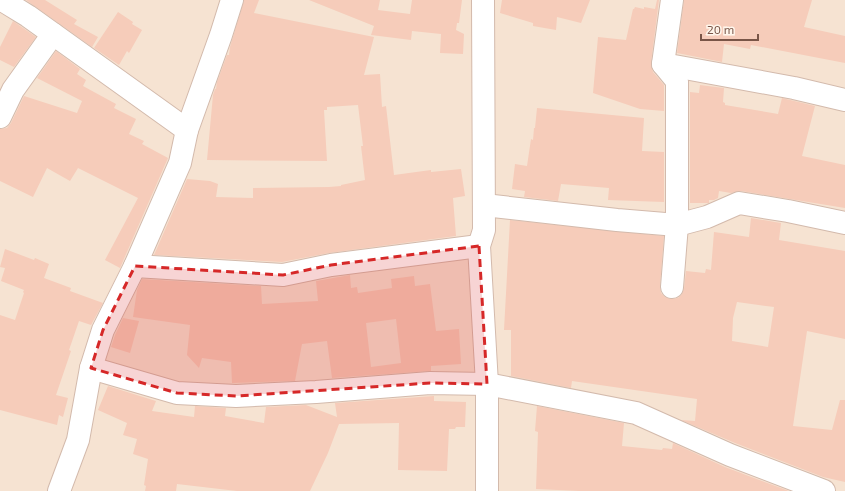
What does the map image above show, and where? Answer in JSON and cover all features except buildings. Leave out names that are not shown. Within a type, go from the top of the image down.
[{"type":"street","points":[[2,0],[28,16],[187,130]]},
{"type":"street","points":[[59,491],[78,440],[91,368],[103,330],[135,266],[180,163],[187,130],[232,0]]},
{"type":"street","points":[[483,0],[484,230],[479,246],[487,384],[487,491]]},
{"type":"street","points":[[672,0],[663,64],[677,81],[677,225],[672,287]]},
{"type":"street","points":[[0,117],[13,90],[53,34]]},
{"type":"street","points":[[663,64],[794,88],[845,100]]},
{"type":"street","points":[[484,205],[617,220],[677,225],[707,217],[739,203],[788,211],[845,223]]},
{"type":"street","points":[[135,266],[283,275],[331,265],[479,246]]},
{"type":"street","points":[[91,368],[177,393],[236,396],[316,392],[430,383],[487,384],[636,413],[730,455],[824,491]]},
{"type":"highlighted area","points":[[479,246],[487,384],[430,383],[236,396],[177,393],[91,368],[103,330],[135,266],[283,275],[331,265]]},
{"type":"shaded area","points":[[0,0],[845,0],[845,491],[0,491]]}]
